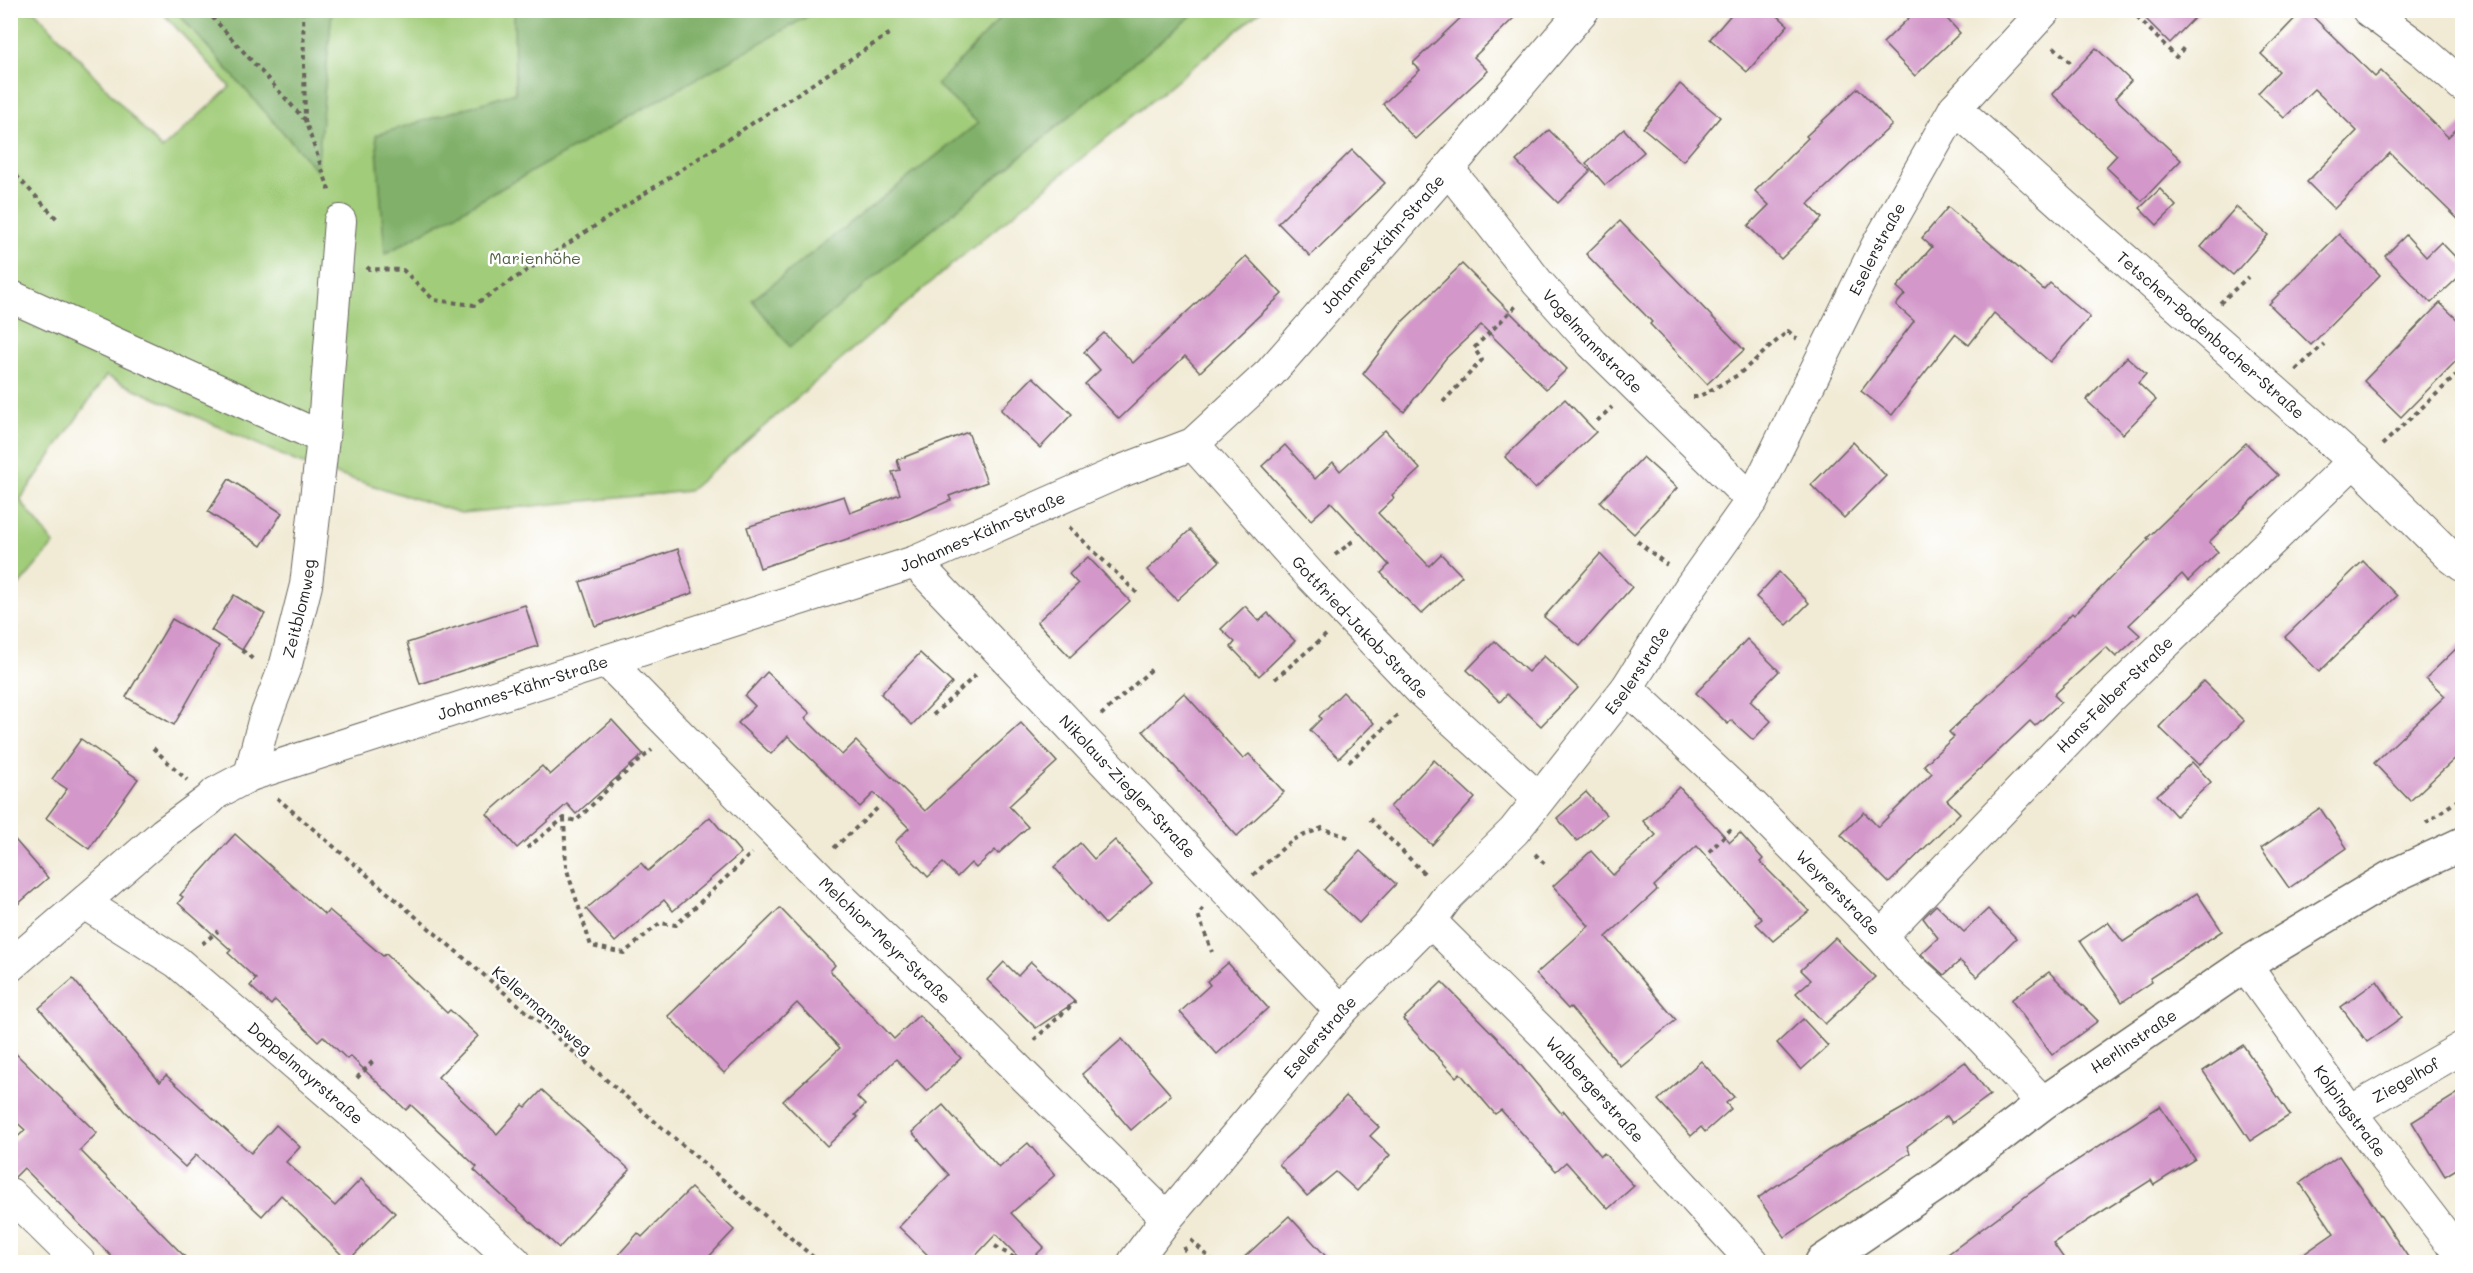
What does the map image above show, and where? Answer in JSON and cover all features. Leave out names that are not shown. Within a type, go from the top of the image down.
[{"type":"main road","name":"Herlinstraße","points":[[1824,1262],[1944,1179],[2043,1103],[2245,965],[2395,875],[2463,844]]},
{"type":"street","name":"Johannes-Kähn-Straße","points":[[213,797],[250,775],[915,562],[1119,472],[1193,444],[1270,373],[1448,170],[1583,10]]},
{"type":"street","name":"Eselerstraße","points":[[1134,1263],[1167,1218],[1341,1011],[1514,831],[1627,688],[1691,586],[1752,500],[1877,246],[1955,108],[2045,10]]},
{"type":"street","points":[[2368,10],[2423,51],[2463,85]]},
{"type":"street","name":"Tetschen-Bodenbacher-Straße","points":[[1955,108],[2357,463],[2449,555],[2463,565]]},
{"type":"street","name":"Vogelmannstraße","points":[[1448,170],[1538,283],[1592,343],[1752,500]]},
{"type":"street","points":[[10,296],[324,438],[340,221]]},
{"type":"street","name":"Zeitblomweg","points":[[250,775],[264,721],[286,664],[306,585],[324,438]]},
{"type":"street","name":"Gottfried-Jakob-Straße","points":[[1193,444],[1349,616],[1422,692],[1538,798]]},
{"type":"street","name":"Hans-Felber-Straße","points":[[1881,936],[2108,699],[2357,463]]},
{"type":"street","name":"Nikolaus-Ziegler-Straße","points":[[915,562],[1078,736],[1095,750],[1229,896],[1341,1011]]},
{"type":"street","name":"Melchior-Meyr-Straße","points":[[607,661],[811,869],[953,1005],[1167,1218]]},
{"type":"street","name":"Weyrerstraße","points":[[1627,688],[1754,807],[1881,936],[1903,962],[1951,1005],[2043,1103]]},
{"type":"street","points":[[10,966],[163,834],[213,797]]},
{"type":"street","name":"Doppelmayrstraße","points":[[84,903],[177,963],[195,978],[381,1138],[515,1263]]},
{"type":"street","name":"Walbergerstraße","points":[[1439,909],[1546,1036],[1753,1263]]},
{"type":"street","name":"Kolpingstraße","points":[[2245,965],[2350,1112],[2447,1238],[2463,1251]]},
{"type":"street","name":"Ziegelhof","points":[[2350,1112],[2463,1048]]},
{"type":"street","points":[[10,1194],[79,1263]]},
{"type":"path","points":[[206,10],[305,120]]},
{"type":"path","points":[[303,10],[305,120],[340,221]]},
{"type":"path","points":[[2131,10],[2176,57],[2186,45]]},
{"type":"path","points":[[361,263],[369,269],[403,270],[434,300],[474,305],[892,32]]},
{"type":"path","points":[[10,169],[59,221]]},
{"type":"path","points":[[2199,323],[2248,277]]},
{"type":"path","points":[[1443,402],[1482,360],[1474,348],[1538,283]]},
{"type":"path","points":[[1647,397],[1698,397],[1738,375],[1788,331],[1819,360]]},
{"type":"path","points":[[2274,390],[2324,344]]},
{"type":"path","points":[[2357,463],[2463,370]]},
{"type":"path","points":[[1046,504],[1138,594]]},
{"type":"path","points":[[1637,541],[1691,586]]},
{"type":"path","points":[[1275,679],[1349,616]]},
{"type":"path","points":[[933,715],[1000,652]]},
{"type":"path","points":[[1078,736],[1152,669]]},
{"type":"path","points":[[1348,762],[1422,692]]},
{"type":"path","points":[[564,818],[576,821],[616,781],[675,730]]},
{"type":"path","points":[[153,748],[213,797]]},
{"type":"path","name":"Kellermannsweg","points":[[250,775],[819,1263]]},
{"type":"path","points":[[811,869],[880,806]]},
{"type":"path","points":[[564,818],[567,867],[591,946],[624,954],[660,923],[676,925],[775,832]]},
{"type":"path","points":[[527,848],[564,818]]},
{"type":"path","points":[[1370,819],[1439,909]]},
{"type":"path","points":[[1229,896],[1292,840],[1322,828],[1350,838]]},
{"type":"path","points":[[1010,1063],[1075,1002]]},
{"type":"path","points":[[995,1246],[1021,1263]]},
{"type":"green space","points":[[514,10],[817,11],[385,254],[376,135],[515,93]]},
{"type":"green space","name":"Marienhöhe","points":[[11,11],[35,11],[162,149],[230,87],[161,11],[1261,11],[944,271],[689,491],[461,513],[297,462],[106,376],[20,500],[54,544],[11,595]]},
{"type":"green space","points":[[176,11],[332,11],[317,171]]},
{"type":"green space","points":[[993,11],[1197,11],[790,347],[752,300],[978,123],[937,85],[999,19]]},
{"type":"building","points":[[1469,10],[1522,10],[1474,57],[1488,71],[1415,139],[1383,104],[1420,70],[1413,63]]},
{"type":"building","points":[[1735,10],[1771,10],[1788,25],[1747,72],[1710,39]]},
{"type":"building","points":[[1917,10],[1939,10],[1960,33],[1915,76],[1883,43]]},
{"type":"building","points":[[2137,10],[2202,10],[2170,43]]},
{"type":"building","points":[[2303,10],[2306,10],[2375,77],[2381,71],[2448,137],[2463,123],[2463,224],[2390,153],[2334,209],[2307,182],[2357,131],[2314,89],[2284,118],[2258,93],[2279,71],[2261,54]]},
{"type":"building","points":[[2096,48],[2131,81],[2115,98],[2181,160],[2142,201],[2106,167],[2117,155],[2052,94]]},
{"type":"building","points":[[1680,84],[1720,117],[1683,161],[1643,128]]},
{"type":"building","points":[[1858,88],[1892,125],[1808,204],[1822,218],[1781,259],[1748,226],[1769,205],[1755,191],[1808,138],[1806,136]]},
{"type":"building","points":[[1624,129],[1644,152],[1605,185],[1586,163]]},
{"type":"building","points":[[1549,130],[1590,171],[1558,203],[1516,161]]},
{"type":"building","points":[[1352,150],[1385,183],[1310,256],[1278,223]]},
{"type":"building","points":[[2160,189],[2176,206],[2157,225],[2140,208]]},
{"type":"building","points":[[1948,207],[2044,290],[2050,283],[2090,317],[2050,362],[1994,313],[1969,345],[1955,334],[1892,415],[1861,391],[1914,321],[1896,305],[1905,294],[1897,287],[1932,247],[1922,238]]},
{"type":"building","points":[[2236,207],[2268,235],[2233,275],[2201,247]]},
{"type":"building","points":[[1620,221],[1744,350],[1707,384],[1650,324],[1652,322],[1586,254]]},
{"type":"building","points":[[2339,234],[2380,275],[2311,345],[2269,304]]},
{"type":"building","points":[[2406,235],[2426,257],[2441,242],[2463,265],[2463,273],[2431,303],[2385,256]]},
{"type":"building","points":[[1246,256],[1282,294],[1200,372],[1185,356],[1119,419],[1085,384],[1100,370],[1084,352],[1104,333],[1133,363]]},
{"type":"building","points":[[1462,264],[1567,369],[1546,389],[1481,325],[1446,358],[1404,412],[1363,374],[1403,321]]},
{"type":"building","points":[[2440,303],[2463,325],[2463,354],[2401,417],[2364,381]]},
{"type":"building","points":[[2127,357],[2146,374],[2138,383],[2156,400],[2123,434],[2086,400]]},
{"type":"building","points":[[1033,377],[1072,414],[1040,448],[1001,410]]},
{"type":"building","points":[[1565,399],[1596,432],[1535,489],[1505,457]]},
{"type":"building","points":[[1385,430],[1420,469],[1392,495],[1394,498],[1378,513],[1429,566],[1441,554],[1462,576],[1421,614],[1381,573],[1389,565],[1331,502],[1311,520],[1262,466],[1285,445],[1315,479],[1333,462],[1340,471]]},
{"type":"building","points":[[968,432],[987,482],[949,496],[951,500],[910,518],[760,568],[747,527],[844,496],[850,513],[900,494],[892,472],[900,470],[897,460]]},
{"type":"building","points":[[1853,442],[1886,476],[1844,518],[1811,485]]},
{"type":"building","points":[[2246,443],[2278,475],[2209,542],[2218,552],[2188,581],[2182,574],[2129,625],[2140,635],[2116,657],[2106,647],[2054,695],[2061,702],[2035,726],[2030,721],[1947,800],[1960,813],[1889,883],[1841,835],[1864,812],[1878,827],[1932,773],[1924,765],[1954,737],[1949,732],[2049,638],[2072,613],[2074,615],[2149,539],[2147,538]]},
{"type":"building","points":[[1643,457],[1677,488],[1634,534],[1600,502]]},
{"type":"building","points":[[229,479],[282,513],[261,546],[208,512]]},
{"type":"building","points":[[1190,530],[1220,561],[1177,600],[1147,570]]},
{"type":"building","points":[[678,549],[693,593],[595,626],[580,582]]},
{"type":"building","points":[[1600,554],[1632,587],[1580,646],[1544,617]]},
{"type":"building","points":[[1088,557],[1130,601],[1070,657],[1037,622],[1078,584],[1069,574]]},
{"type":"building","points":[[2363,561],[2397,596],[2319,672],[2285,637]]},
{"type":"building","points":[[1779,572],[1809,603],[1787,625],[1756,597]]},
{"type":"building","points":[[234,595],[265,614],[242,650],[211,630]]},
{"type":"building","points":[[525,605],[538,646],[420,684],[407,643]]},
{"type":"building","points":[[1245,606],[1259,621],[1268,613],[1295,641],[1259,676],[1231,647],[1235,642],[1221,629]]},
{"type":"building","points":[[172,619],[219,646],[174,725],[126,697]]},
{"type":"building","points":[[1747,639],[1779,671],[1750,701],[1771,721],[1753,740],[1731,720],[1728,724],[1696,693]]},
{"type":"building","points":[[1495,641],[1528,672],[1544,656],[1578,688],[1541,726],[1507,694],[1500,702],[1467,670]]},
{"type":"building","points":[[2463,642],[2463,751],[2410,801],[2374,763],[2445,696],[2426,678]]},
{"type":"building","points":[[920,653],[952,683],[912,725],[881,694]]},
{"type":"building","points":[[767,672],[810,713],[805,718],[842,755],[856,741],[925,811],[1021,723],[1057,762],[1009,806],[1028,827],[998,854],[995,850],[976,868],[971,863],[957,877],[943,863],[928,877],[895,842],[909,828],[874,793],[860,807],[788,736],[771,754],[738,723],[755,706],[745,696]]},
{"type":"building","points":[[2204,681],[2244,721],[2199,765],[2159,727]]},
{"type":"building","points":[[1343,692],[1374,723],[1339,758],[1310,730],[1321,719],[1319,716]]},
{"type":"building","points":[[1184,693],[1243,759],[1249,754],[1284,792],[1237,836],[1143,731]]},
{"type":"building","points":[[612,720],[643,754],[576,814],[567,804],[517,848],[487,814],[542,766],[550,775]]},
{"type":"building","points":[[81,739],[138,779],[89,849],[46,818],[67,789],[52,779]]},
{"type":"building","points":[[1434,760],[1475,798],[1432,845],[1390,807]]},
{"type":"building","points":[[2192,762],[2211,782],[2176,816],[2157,795]]},
{"type":"building","points":[[1679,787],[1730,842],[1740,833],[1763,859],[1760,862],[1809,911],[1773,941],[1756,924],[1762,919],[1697,846],[1654,886],[1657,890],[1606,937],[1676,1020],[1620,1066],[1570,1007],[1568,1009],[1536,974],[1589,926],[1553,886],[1591,851],[1613,875],[1656,835],[1643,821]]},
{"type":"building","points":[[1586,792],[1606,815],[1577,841],[1557,818]]},
{"type":"building","points":[[2320,808],[2347,848],[2289,888],[2261,848]]},
{"type":"building","points":[[710,817],[741,853],[673,911],[664,900],[615,942],[586,909],[641,863],[648,871]]},
{"type":"building","points":[[10,834],[48,878],[10,911]]},
{"type":"building","points":[[235,834],[325,915],[329,910],[383,956],[386,954],[447,1013],[450,1010],[478,1036],[438,1077],[497,1134],[523,1105],[526,1107],[542,1090],[630,1170],[559,1248],[474,1170],[477,1167],[411,1105],[406,1110],[350,1056],[347,1059],[323,1036],[318,1041],[275,1000],[271,1005],[250,986],[256,979],[228,953],[231,950],[178,903],[183,897],[180,895]]},
{"type":"building","points":[[1115,840],[1152,882],[1105,924],[1054,867],[1080,843],[1094,859]]},
{"type":"building","points":[[1360,851],[1396,884],[1359,923],[1324,890]]},
{"type":"building","points":[[2197,893],[2222,931],[2150,978],[2152,982],[2122,1002],[2080,941],[2108,922],[2123,942]]},
{"type":"building","points":[[1936,905],[1964,932],[1988,909],[2016,938],[1977,977],[1960,961],[1944,975],[1921,954],[1938,938],[1923,918]]},
{"type":"building","points":[[780,908],[835,965],[830,971],[894,1039],[919,1015],[961,1058],[927,1091],[896,1059],[857,1097],[865,1105],[855,1115],[858,1117],[827,1146],[783,1101],[840,1048],[797,1003],[724,1073],[668,1016]]},
{"type":"building","points":[[1835,938],[1875,977],[1825,1024],[1796,993],[1811,980],[1801,970]]},
{"type":"building","points":[[1004,962],[1018,976],[1031,962],[1075,1002],[1036,1028],[987,980]]},
{"type":"building","points":[[1228,963],[1268,1008],[1217,1054],[1180,1012],[1210,985],[1207,981]]},
{"type":"building","points":[[2049,972],[2098,1021],[2052,1055],[2011,1000]]},
{"type":"building","points":[[73,979],[160,1082],[166,1075],[251,1153],[276,1125],[300,1147],[286,1162],[335,1206],[361,1179],[395,1213],[348,1261],[281,1195],[262,1216],[196,1155],[185,1167],[126,1112],[39,1008]]},
{"type":"building","points":[[2377,981],[2402,1017],[2367,1042],[2341,1007]]},
{"type":"building","points":[[1442,982],[1502,1043],[1561,1113],[1564,1111],[1601,1156],[1604,1153],[1634,1186],[1608,1209],[1566,1162],[1556,1171],[1501,1110],[1495,1114],[1460,1073],[1456,1077],[1403,1019]]},
{"type":"building","points":[[1803,1019],[1828,1046],[1801,1070],[1777,1043]]},
{"type":"building","points":[[1122,1039],[1171,1095],[1131,1130],[1082,1074]]},
{"type":"building","points":[[2243,1045],[2290,1115],[2250,1141],[2203,1071]]},
{"type":"building","points":[[10,1048],[97,1133],[80,1150],[191,1263],[118,1263],[24,1168],[15,1177],[10,1177],[10,1144],[25,1130],[10,1116]]},
{"type":"building","points":[[1701,1061],[1734,1097],[1726,1103],[1731,1109],[1705,1132],[1701,1127],[1691,1136],[1658,1100]]},
{"type":"building","points":[[1965,1062],[1990,1095],[1952,1123],[1947,1116],[1907,1146],[1910,1153],[1785,1237],[1758,1198],[1829,1150],[1905,1107]]},
{"type":"building","points":[[2463,1090],[2463,1165],[2445,1176],[2412,1122]]},
{"type":"building","points":[[1346,1096],[1379,1127],[1370,1136],[1390,1155],[1357,1191],[1336,1172],[1307,1196],[1279,1164]]},
{"type":"building","points":[[943,1105],[999,1168],[1028,1143],[1055,1175],[1011,1213],[1044,1247],[1028,1263],[1024,1263],[996,1234],[969,1263],[936,1263],[899,1227],[949,1175],[912,1132]]},
{"type":"building","points":[[2160,1106],[2195,1159],[2154,1185],[2151,1180],[2053,1243],[2067,1263],[1936,1263],[2053,1176]]},
{"type":"building","points":[[2339,1156],[2412,1263],[2291,1263],[2334,1233],[2300,1183]]},
{"type":"building","points":[[691,1188],[734,1230],[703,1263],[611,1263],[638,1233],[642,1237]]},
{"type":"building","points":[[1289,1216],[1332,1263],[1238,1263]]}]
